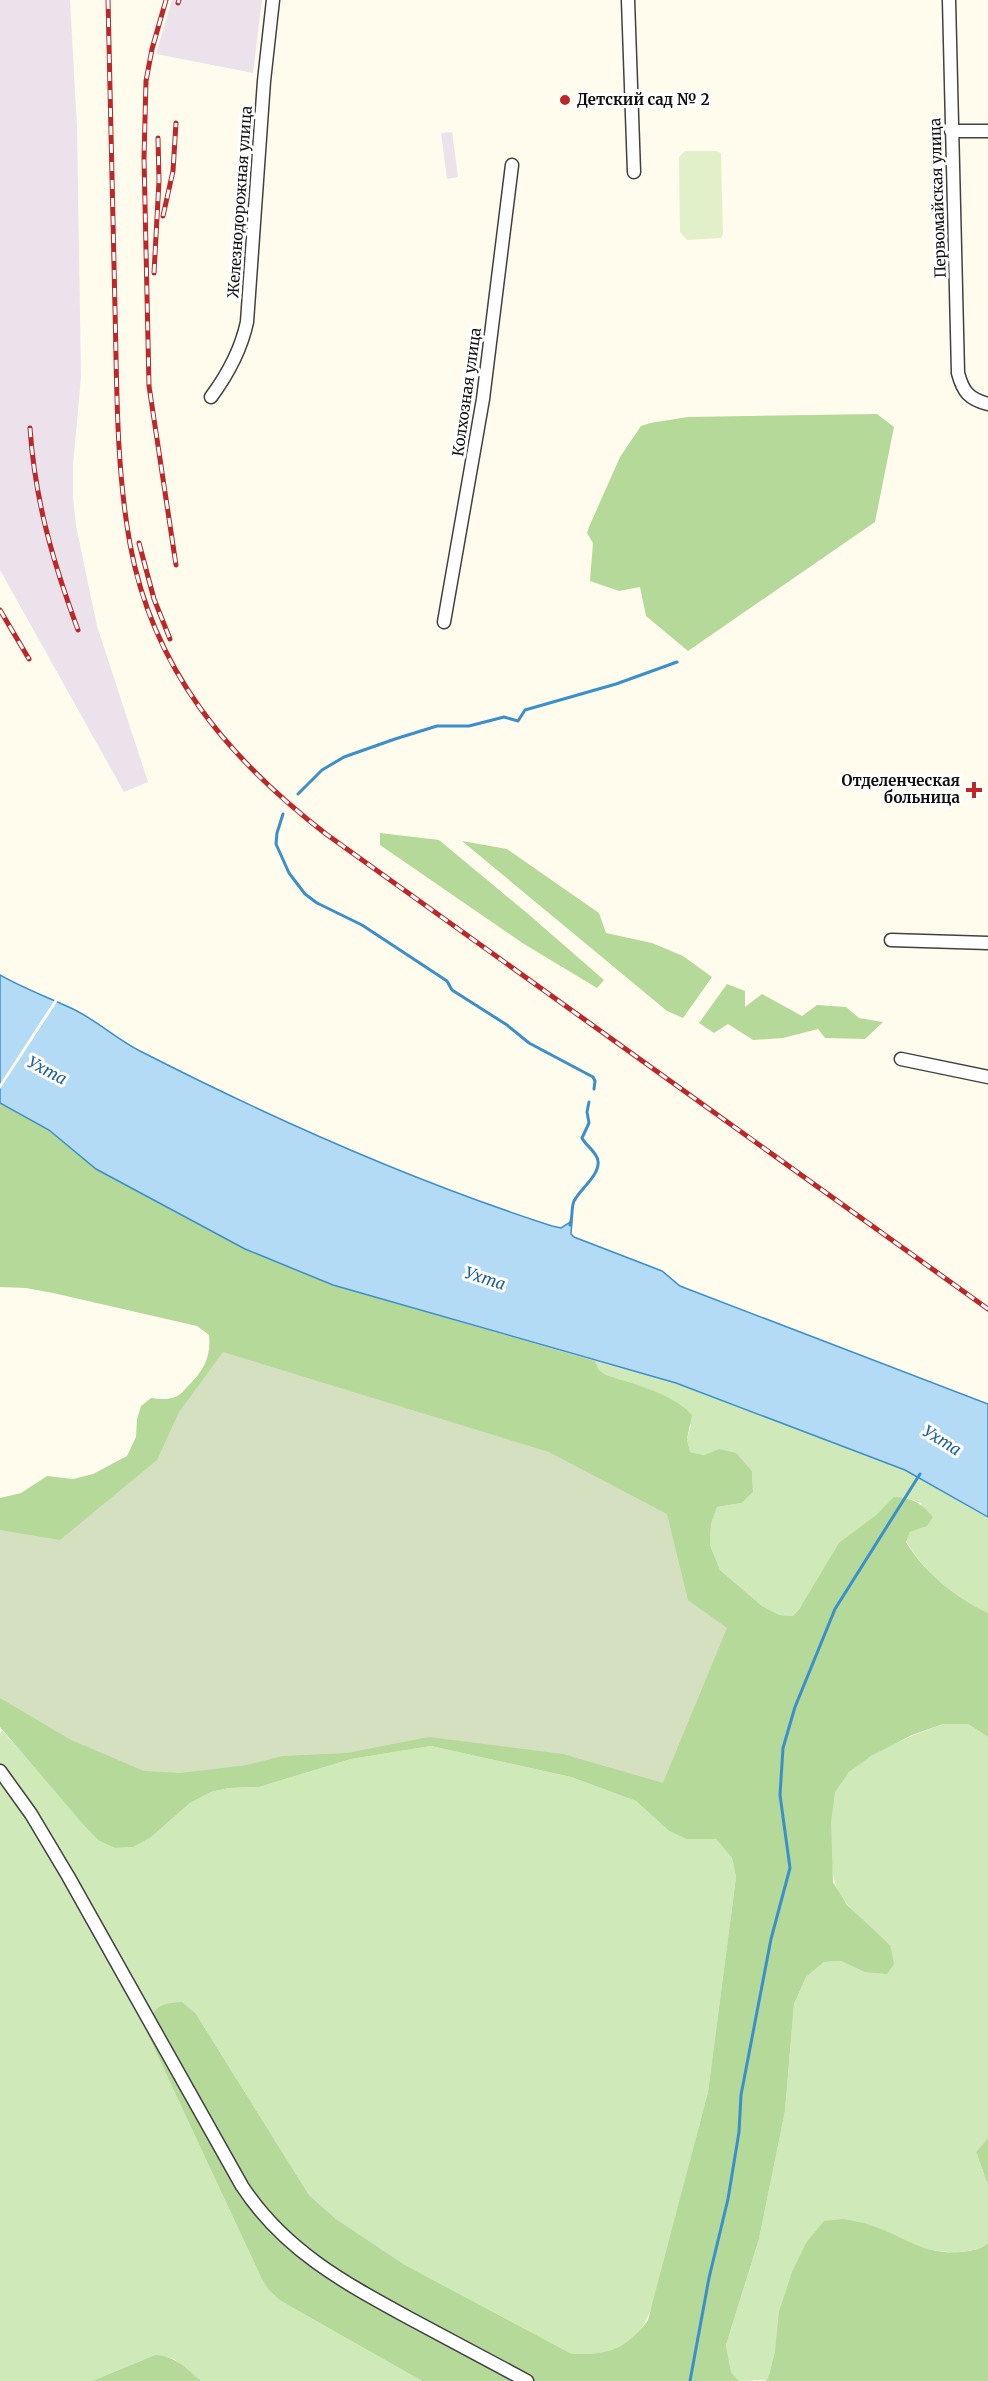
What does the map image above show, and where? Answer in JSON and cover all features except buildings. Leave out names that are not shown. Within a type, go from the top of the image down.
[{"type":"street","name":"Железнодорожная улица","points":[[211,397],[237,354],[247,322],[261,113],[273,0]]},
{"type":"street","points":[[628,0],[634,172]]},
{"type":"street","name":"Первомайская улица","points":[[949,0],[958,373],[966,394],[976,401],[988,404]]},
{"type":"street","points":[[951,132],[988,131]]},
{"type":"street","name":"Колхозная улица","points":[[444,622],[483,399],[512,165]]},
{"type":"street","points":[[891,940],[988,943]]},
{"type":"street","points":[[901,1059],[988,1077]]},
{"type":"street","points":[[0,1771],[31,1814],[68,1876],[242,2186],[258,2210],[284,2238],[313,2262],[356,2289],[527,2381]]},
{"type":"shaded area","points":[[0,0],[70,0],[77,127],[81,377],[73,466],[73,497],[76,526],[97,626],[148,782],[124,792],[0,570]]},
{"type":"shaded area","points":[[172,0],[262,0],[253,73],[156,54]]},
{"type":"shaded area","points":[[452,132],[458,177],[447,179],[441,133]]},
{"type":"green space","points":[[685,151],[721,153],[723,234],[721,238],[687,240],[680,232],[679,157]]},
{"type":"green space","points":[[877,414],[894,427],[875,522],[688,651],[646,616],[640,587],[619,591],[590,581],[593,543],[587,533],[620,457],[641,426],[688,417]]},
{"type":"green space","points":[[380,833],[439,840],[604,980],[597,988],[524,944],[380,845]]},
{"type":"green space","points":[[462,841],[507,849],[599,913],[606,933],[652,943],[683,956],[712,977],[683,1018],[667,1011]]},
{"type":"green space","points":[[727,984],[745,991],[745,1007],[762,994],[802,1016],[817,1005],[846,1007],[859,1018],[883,1022],[865,1039],[825,1038],[818,1029],[783,1038],[753,1040],[728,1024],[714,1033],[699,1023]]},
{"type":"green space","points":[[0,1103],[49,1130],[96,1169],[245,1249],[333,1285],[595,1361],[599,1370],[606,1375],[652,1390],[673,1400],[692,1415],[687,1439],[690,1452],[704,1455],[719,1449],[736,1453],[752,1471],[753,1492],[742,1503],[717,1507],[711,1524],[710,1545],[720,1570],[762,1606],[779,1615],[793,1616],[839,1543],[875,1516],[894,1497],[916,1502],[933,1517],[927,1526],[910,1532],[906,1542],[922,1564],[942,1583],[964,1600],[988,1613],[988,1737],[968,1724],[943,1724],[912,1735],[871,1756],[849,1772],[835,1792],[831,1822],[833,1882],[847,1905],[890,1945],[894,1964],[887,1974],[864,1972],[841,1961],[824,1962],[806,1977],[794,2004],[785,2111],[759,2239],[726,2345],[731,2372],[739,2381],[422,2381],[281,2301],[268,2289],[147,2033],[153,2013],[161,2006],[182,2002],[196,2014],[309,2195],[336,2219],[405,2265],[572,2354],[606,2352],[632,2338],[648,2320],[708,2092],[736,1877],[732,1858],[716,1839],[686,1839],[669,1831],[636,1801],[571,1777],[431,1746],[351,1759],[259,1787],[229,1788],[211,1792],[190,1803],[150,1838],[133,1847],[115,1848],[99,1841],[0,1727],[0,1498],[21,1493],[47,1476],[73,1479],[93,1474],[127,1456],[136,1437],[137,1419],[141,1406],[151,1398],[169,1399],[182,1392],[199,1374],[208,1357],[209,1335],[197,1326],[53,1293],[26,1288],[0,1287]]},
{"type":"green space","points":[[223,1352],[549,1452],[667,1514],[688,1600],[727,1628],[663,1783],[563,1754],[429,1737],[347,1753],[283,1756],[247,1765],[180,1773],[144,1771],[71,1740],[0,1698],[0,1530],[60,1540],[157,1460],[179,1412]]},
{"type":"green space","points":[[595,1361],[676,1383],[905,1470],[988,1517],[988,1613],[953,1592],[922,1564],[914,1553],[906,1541],[910,1532],[926,1526],[921,1503],[906,1498],[894,1498],[875,1516],[793,1616],[779,1615],[762,1606],[720,1570],[710,1545],[711,1523],[717,1507],[742,1503],[753,1492],[752,1471],[719,1449],[704,1455],[690,1452],[687,1439],[691,1425],[666,1397],[606,1375],[599,1370]]},
{"type":"green space","points":[[943,1724],[968,1724],[988,1737],[988,2138],[976,2152],[988,2185],[988,2243],[964,2252],[937,2251],[914,2245],[870,2225],[775,2351],[768,2380],[739,2381],[731,2372],[726,2345],[759,2239],[785,2111],[794,2004],[806,1977],[824,1962],[841,1961],[864,1972],[890,1945],[852,1910],[835,1883],[831,1844],[831,1813],[834,1794],[840,1782],[865,1760],[898,1742]]},
{"type":"green space","points":[[2,1730],[99,1841],[115,1848],[133,1847],[150,1838],[190,1803],[211,1792],[229,1788],[259,1787],[351,1759],[431,1746],[571,1777],[636,1801],[669,1831],[686,1839],[716,1839],[732,1858],[736,1877],[708,2092],[654,2300],[649,2315],[634,2337],[625,2344],[602,2353],[572,2354],[405,2265],[336,2219],[309,2195],[196,2014],[147,2033],[260,2275],[281,2301],[422,2381],[201,2381],[174,2359],[155,2355],[92,2381],[0,2381],[0,1733]]},
{"type":"green space","points":[[988,2138],[988,2185],[976,2152]]},
{"type":"green space","points":[[843,2219],[870,2225],[935,2251],[965,2252],[988,2243],[988,2381],[765,2381],[768,2379],[775,2351],[779,2312],[792,2272],[806,2243],[824,2221]]},
{"type":"green space","points":[[155,2355],[174,2360],[201,2381],[92,2381]]},
{"type":"water","name":"Ухта","points":[[0,975],[75,1010],[132,1046],[190,1076],[343,1147],[446,1189],[552,1226],[561,1228],[572,1221],[571,1234],[574,1237],[662,1271],[680,1286],[988,1404],[988,1517],[905,1470],[676,1383],[333,1285],[245,1249],[96,1169],[49,1130],[0,1103]]},
{"type":"pier","points":[[56,998],[59,999],[0,1089],[0,1084]]},
{"type":"waterway","points":[[298,794],[322,770],[344,757],[395,739],[437,726],[469,726],[504,717],[518,721],[525,710],[616,684],[677,662]]},
{"type":"waterway","points":[[283,814],[276,844],[289,873],[305,894],[317,903],[362,925],[447,981],[452,990],[507,1025],[529,1043],[593,1077],[594,1089]]},
{"type":"waterway","points":[[570,1225],[574,1201],[593,1177],[598,1166],[596,1155],[582,1138],[589,1123],[587,1112],[589,1102]]},
{"type":"waterway","points":[[690,2381],[709,2278],[728,2199],[739,2132],[741,2095],[771,1939],[790,1868],[780,1795],[783,1748],[795,1707],[835,1609],[920,1474]]},
{"type":"railway","points":[[108,0],[117,397],[125,515],[141,590],[157,632],[176,671],[200,708],[257,774],[326,834],[988,1309]]},
{"type":"railway","points":[[166,0],[152,49],[146,81],[144,158],[149,386],[176,565]]},
{"type":"railway","points":[[163,216],[173,171],[176,123]]},
{"type":"railway","points":[[154,273],[159,181],[158,138]]},
{"type":"railway","points":[[30,428],[36,481],[46,531],[78,630]]},
{"type":"railway","points":[[139,543],[154,599],[170,639]]},
{"type":"railway","points":[[0,610],[29,659]]},
{"type":"place","name":"Детский сад № 2","points":[[565,100]]},
{"type":"place","name":"Отделенческая больница","points":[[974,790]]}]
